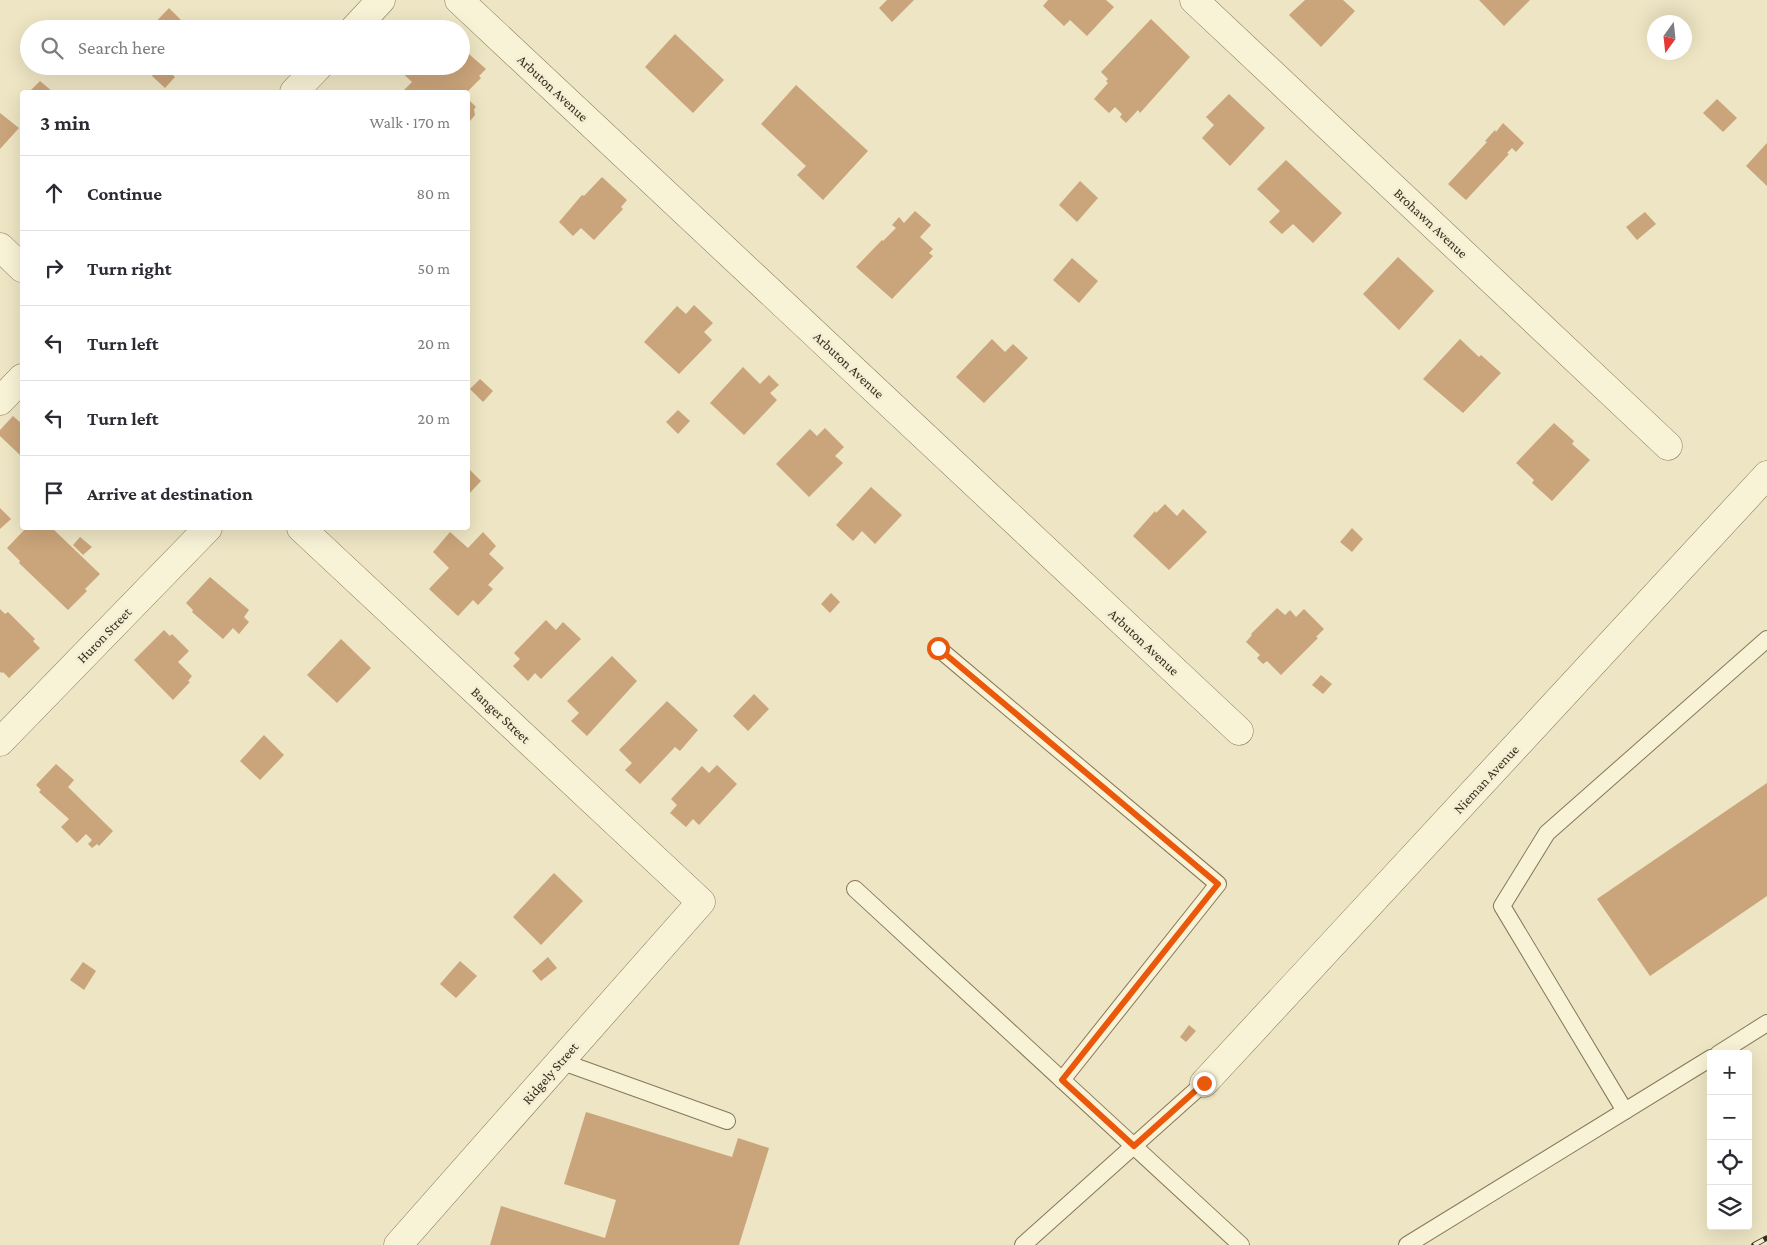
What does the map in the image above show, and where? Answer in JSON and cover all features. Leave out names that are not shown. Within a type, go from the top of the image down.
[{"type":"street","points":[[362,20],[381,0]]},
{"type":"street","name":"Arbuton Avenue","points":[[459,0],[1239,730]]},
{"type":"street","name":"Brohawn Avenue","points":[[1194,0],[1668,446]]},
{"type":"street","points":[[296,90],[310,75]]},
{"type":"street","points":[[0,247],[20,266]]},
{"type":"street","points":[[0,401],[20,380]]},
{"type":"street","name":"Nieman Avenue","points":[[1204,1083],[1767,475]]},
{"type":"street","name":"Huron Street","points":[[0,742],[206,530]]},
{"type":"street","name":"Banger Street","points":[[303,530],[701,902]]},
{"type":"street","name":"Ridgely Street","points":[[398,1245],[701,902]]},
{"type":"lane","points":[[1625,1111],[1502,906],[1547,833],[1767,639]]},
{"type":"lane","points":[[938,648],[1218,884],[1062,1080]]},
{"type":"lane","points":[[855,889],[1241,1245]]},
{"type":"lane","points":[[1725,1050],[1767,1024]]},
{"type":"lane","points":[[1407,1245],[1707,1060]]},
{"type":"lane","points":[[560,1061],[727,1120]]},
{"type":"lane","points":[[1023,1245],[1204,1083]]},
{"type":"building","points":[[887,0],[914,0],[892,22],[879,8]]},
{"type":"building","points":[[1048,0],[1106,0],[1114,7],[1087,36],[1070,20],[1064,26],[1043,6]]},
{"type":"building","points":[[1305,0],[1343,0],[1355,11],[1321,47],[1289,15]]},
{"type":"building","points":[[1479,0],[1530,0],[1504,26]]},
{"type":"building","points":[[169,8],[181,20],[158,20]]},
{"type":"building","points":[[1151,19],[1190,57],[1140,113],[1138,110],[1126,123],[1120,117],[1122,114],[1115,107],[1109,113],[1094,99],[1108,83],[1106,81],[1108,79],[1101,72]]},
{"type":"building","points":[[675,34],[724,80],[693,113],[645,67]]},
{"type":"building","points":[[470,55],[486,69],[479,76],[481,78],[469,90],[404,90],[412,82],[404,75],[470,75]]},
{"type":"building","points":[[173,75],[175,77],[165,88],[152,76]]},
{"type":"building","points":[[40,81],[51,90],[31,90]]},
{"type":"building","points":[[796,85],[868,151],[823,200],[797,175],[806,166],[761,124]]},
{"type":"building","points":[[1229,94],[1265,128],[1230,166],[1202,138],[1214,125],[1206,117]]},
{"type":"building","points":[[1717,99],[1737,118],[1723,132],[1703,113]]},
{"type":"building","points":[[470,101],[476,107],[474,109],[475,115],[470,121]]},
{"type":"building","points":[[0,113],[19,128],[0,149]]},
{"type":"building","points":[[1503,123],[1524,143],[1516,152],[1512,148],[1507,153],[1509,154],[1466,200],[1448,184]]},
{"type":"building","points":[[1767,143],[1767,186],[1746,166]]},
{"type":"building","points":[[1286,160],[1342,213],[1313,243],[1293,224],[1282,234],[1269,222],[1280,211],[1257,189]]},
{"type":"building","points":[[602,177],[627,200],[621,207],[623,209],[594,240],[581,228],[573,236],[559,222],[582,195],[584,196]]},
{"type":"building","points":[[1080,181],[1098,198],[1077,222],[1059,205]]},
{"type":"building","points":[[915,211],[931,225],[920,237],[933,249],[929,253],[933,256],[892,299],[856,267],[896,228],[892,225],[899,217],[904,223]]},
{"type":"building","points":[[1645,212],[1656,224],[1637,240],[1626,227]]},
{"type":"building","points":[[1398,257],[1434,291],[1399,330],[1363,294]]},
{"type":"building","points":[[1072,258],[1098,281],[1079,303],[1053,280]]},
{"type":"building","points":[[694,305],[713,323],[704,332],[712,340],[679,374],[644,342],[677,306],[686,314]]},
{"type":"building","points":[[992,339],[1005,352],[1013,344],[1028,358],[984,403],[956,377]]},
{"type":"building","points":[[1460,339],[1479,357],[1481,355],[1501,373],[1463,413],[1423,379]]},
{"type":"building","points":[[743,367],[760,384],[769,375],[779,385],[770,393],[777,400],[744,435],[710,403]]},
{"type":"building","points":[[480,379],[493,391],[483,402],[470,389]]},
{"type":"building","points":[[678,410],[690,421],[678,434],[666,422]]},
{"type":"building","points":[[13,416],[20,422],[20,455],[0,436],[0,430]]},
{"type":"building","points":[[1554,423],[1574,441],[1572,444],[1590,460],[1552,501],[1532,483],[1534,480],[1516,463]]},
{"type":"building","points":[[825,428],[844,447],[835,456],[843,463],[809,497],[776,464],[810,429],[817,436]]},
{"type":"building","points":[[470,470],[481,481],[470,493]]},
{"type":"building","points":[[871,487],[902,515],[875,544],[862,531],[853,541],[836,525]]},
{"type":"building","points":[[1165,504],[1177,516],[1183,509],[1207,532],[1169,570],[1133,536],[1155,511],[1156,513]]},
{"type":"building","points":[[0,508],[11,519],[0,529]]},
{"type":"building","points":[[1352,528],[1363,539],[1352,552],[1340,542]]},
{"type":"building","points":[[24,530],[54,530],[100,574],[85,589],[87,591],[68,610],[19,563],[20,561],[7,548]]},
{"type":"building","points":[[450,532],[468,548],[483,532],[496,546],[489,554],[504,568],[488,585],[493,589],[478,605],[473,600],[458,616],[429,589],[449,568],[433,552]]},
{"type":"building","points":[[80,537],[92,547],[83,555],[73,545]]},
{"type":"building","points":[[210,577],[249,610],[244,617],[249,622],[239,634],[233,628],[223,639],[192,612],[193,610],[186,603]]},
{"type":"building","points":[[831,593],[840,602],[830,613],[821,604]]},
{"type":"building","points":[[1277,608],[1285,615],[1290,610],[1296,617],[1304,609],[1324,629],[1316,637],[1318,638],[1281,675],[1267,661],[1263,664],[1257,658],[1260,655],[1246,642],[1251,634]]},
{"type":"building","points":[[0,609],[5,614],[8,612],[35,639],[33,641],[40,648],[9,678],[3,672],[0,672]]},
{"type":"building","points":[[546,620],[556,630],[563,622],[581,639],[541,679],[535,673],[528,681],[513,666],[520,659],[514,653]]},
{"type":"building","points":[[164,630],[170,636],[172,634],[189,651],[178,662],[192,676],[188,681],[190,682],[173,700],[134,660]]},
{"type":"building","points":[[341,639],[371,668],[337,703],[307,675]]},
{"type":"building","points":[[612,656],[637,681],[587,736],[571,721],[579,713],[567,701]]},
{"type":"building","points":[[1321,675],[1332,684],[1323,694],[1312,685]]},
{"type":"building","points":[[754,694],[769,709],[748,731],[733,716]]},
{"type":"building","points":[[667,701],[698,730],[680,751],[675,747],[640,784],[625,770],[632,763],[619,750]]},
{"type":"building","points":[[264,735],[284,755],[260,780],[240,761]]},
{"type":"building","points":[[56,764],[74,780],[68,787],[113,831],[99,846],[97,844],[92,848],[88,844],[92,840],[86,834],[77,843],[61,827],[69,819],[39,792],[41,790],[36,785]]},
{"type":"building","points":[[717,765],[737,784],[699,825],[693,819],[686,827],[670,813],[677,805],[671,799],[702,766],[709,773]]},
{"type":"building","points":[[1767,783],[1767,896],[1650,976],[1597,899]]},
{"type":"building","points":[[554,873],[583,901],[541,945],[513,917]]},
{"type":"building","points":[[548,957],[557,968],[541,981],[532,971]]},
{"type":"building","points":[[460,961],[477,976],[456,998],[440,984]]},
{"type":"building","points":[[83,962],[96,971],[84,990],[70,980]]},
{"type":"building","points":[[1189,1025],[1196,1031],[1186,1042],[1180,1037]]},
{"type":"building","points":[[586,1112],[732,1157],[738,1138],[769,1148],[739,1245],[490,1245],[501,1206],[605,1238],[616,1200],[564,1184]]},
{"type":"railway","points":[[1754,1245],[1767,1238]]},
{"type":"route","points":[[938,648],[1218,884],[1062,1080],[1134,1146],[1204,1083]]}]
